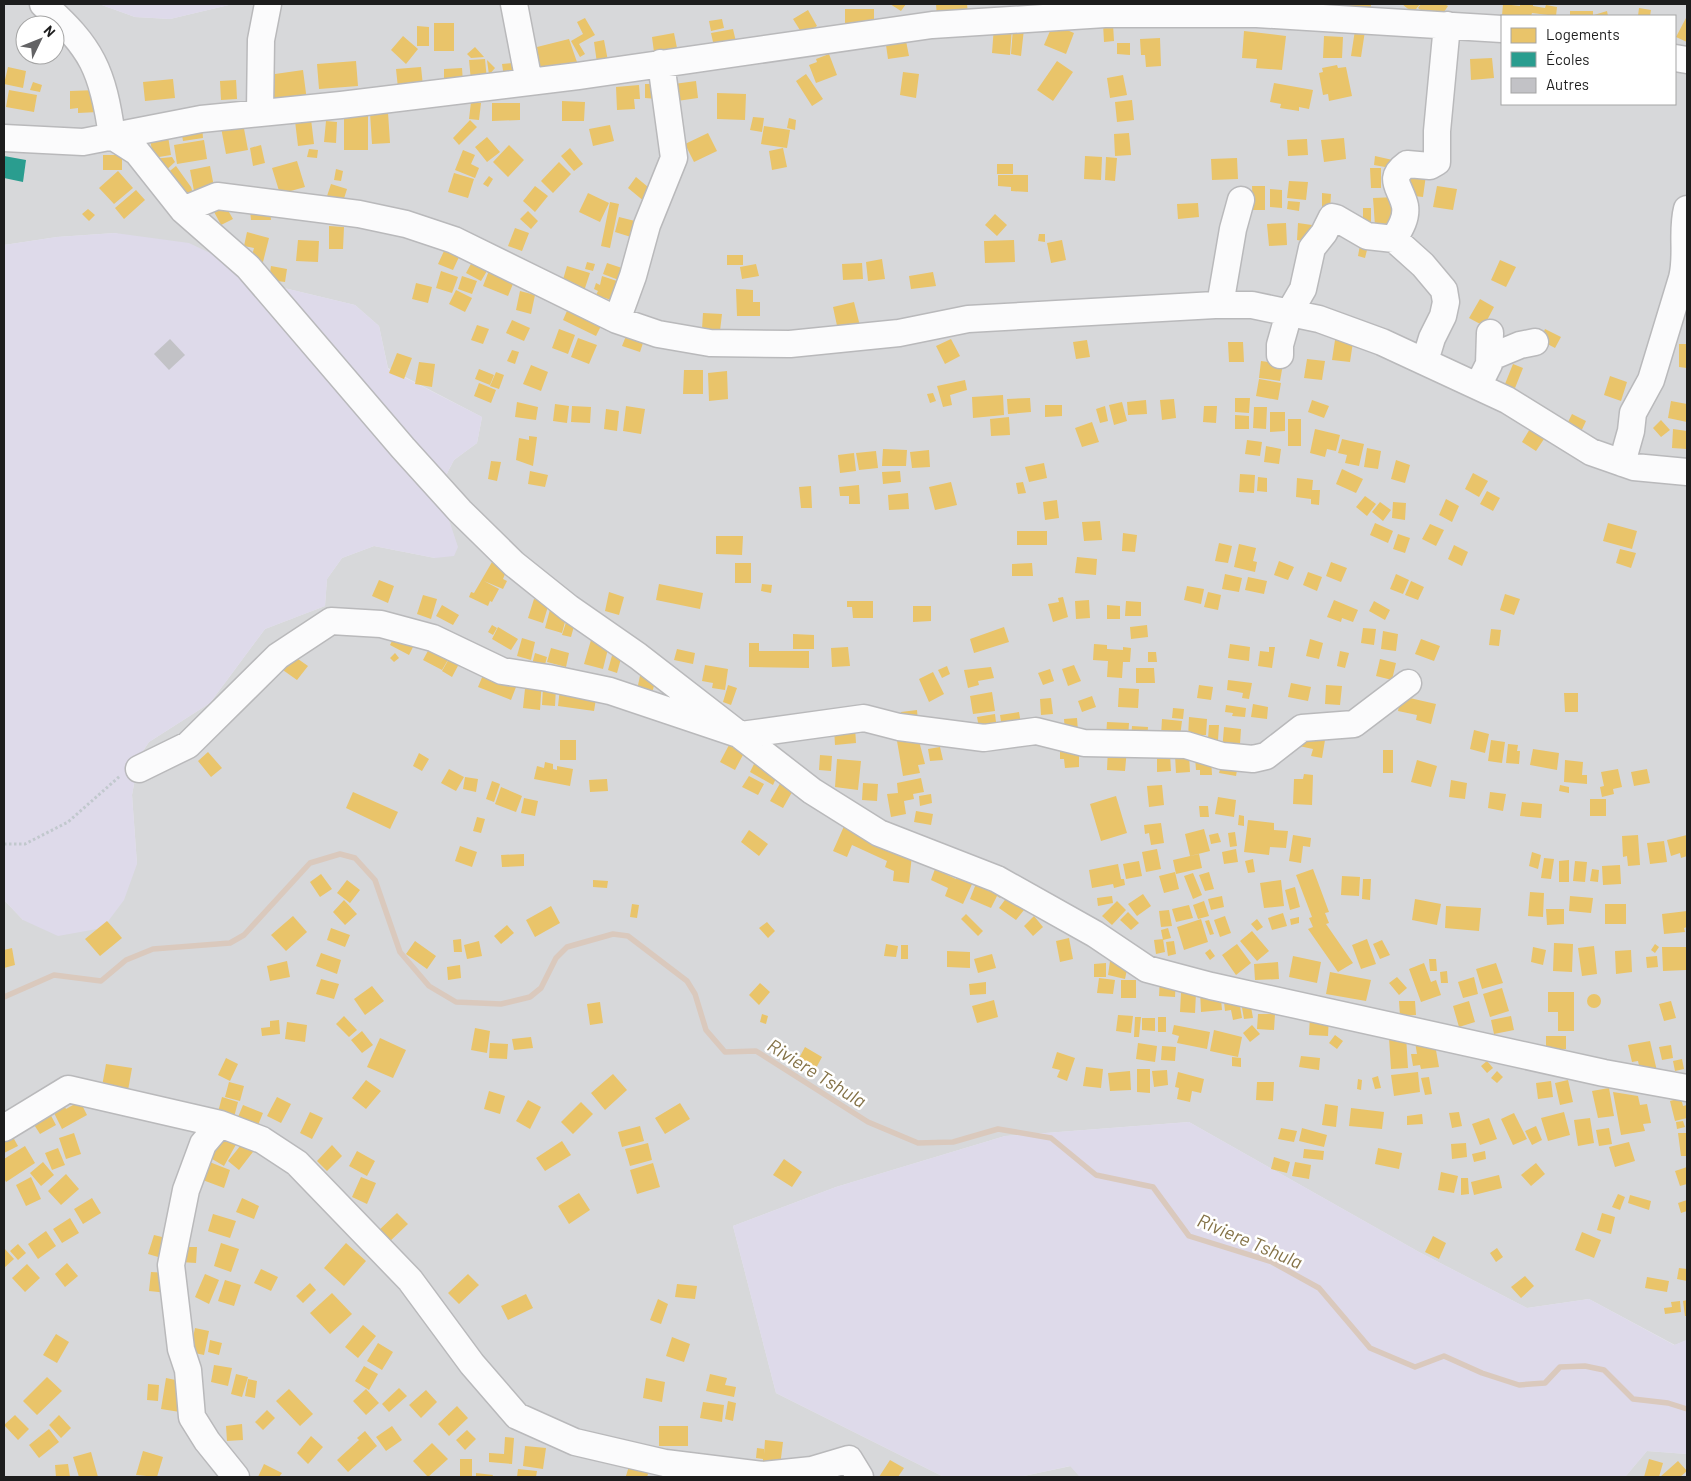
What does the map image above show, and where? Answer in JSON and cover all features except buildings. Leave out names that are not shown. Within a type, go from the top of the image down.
[{"type":"street","points":[[43,4],[83,43],[95,64],[106,95],[112,136],[137,152],[183,210],[248,267],[460,511],[514,564],[569,608],[638,656],[812,791],[880,833],[997,879],[1095,934],[1147,969],[1211,986],[1286,1001],[1604,1073],[1687,1088]]},
{"type":"street","points":[[260,111],[260,40],[268,4]]},
{"type":"street","points":[[514,4],[529,82]]},
{"type":"street","points":[[4,138],[83,142],[201,119],[260,111],[341,105],[529,82],[932,25],[1105,14],[1257,14],[1501,29]]},
{"type":"street","points":[[1394,239],[1404,221],[1405,206],[1395,181],[1398,170],[1407,164],[1430,166],[1437,162],[1437,131],[1447,25]]},
{"type":"street","points":[[617,320],[633,276],[647,225],[674,158],[661,63]]},
{"type":"street","points":[[183,210],[217,196],[359,214],[406,224],[454,240],[617,320],[658,334],[710,342],[790,344],[899,333],[968,319],[1220,305],[1252,306],[1320,319],[1382,342],[1507,400],[1591,452],[1634,466],[1687,472]]},
{"type":"street","points":[[1220,305],[1233,229],[1241,200]]},
{"type":"street","points":[[1622,463],[1631,431],[1633,412],[1656,366],[1684,270],[1686,262],[1684,222],[1687,209]]},
{"type":"street","points":[[1280,355],[1280,345],[1289,313],[1303,289],[1312,248],[1324,233],[1332,217],[1367,236],[1394,239],[1423,265],[1444,290],[1446,302],[1443,316],[1432,338],[1425,362]]},
{"type":"street","points":[[1478,386],[1490,345],[1520,345],[1535,342]]},
{"type":"street","points":[[139,769],[188,745],[278,656],[331,621],[381,624],[433,638],[502,671],[610,691],[741,735],[864,718],[899,727],[984,738],[1036,730],[1084,743],[1186,745],[1222,756],[1253,759],[1266,756],[1302,728],[1354,724],[1408,683]]},
{"type":"street","points":[[4,1128],[68,1089],[220,1124],[262,1140],[297,1163],[410,1280],[472,1364],[517,1416],[575,1442],[664,1463],[762,1475],[812,1470],[849,1459],[860,1477]]},
{"type":"street","points":[[220,1124],[203,1144],[186,1190],[171,1265],[181,1349],[188,1370],[192,1416],[207,1441],[236,1477]]},
{"type":"path","points":[[4,844],[25,844],[68,822],[118,777],[139,769]]},
{"type":"shaded area","points":[[4,4],[99,4],[135,17],[170,19],[233,4],[1687,4],[1687,1340],[1675,1345],[1589,1299],[1527,1308],[1419,1252],[1189,1122],[1005,1136],[836,1187],[733,1226],[776,1393],[944,1477],[4,1477],[4,900],[23,920],[137,864],[132,795],[139,757],[149,742],[210,703],[265,629],[325,606],[327,579],[342,558],[374,546],[435,558],[444,505],[443,481],[454,460],[477,443],[482,417],[388,368],[379,326],[355,305],[284,288],[115,233],[57,237],[4,245]]},
{"type":"shaded area","points":[[99,4],[233,4],[170,19],[135,17]]},
{"type":"shaded area","points":[[115,233],[189,243],[284,288],[355,305],[379,326],[388,369],[482,417],[477,443],[454,460],[443,481],[444,505],[458,547],[454,556],[435,558],[374,546],[342,558],[327,579],[325,606],[265,629],[210,703],[149,742],[139,757],[132,795],[137,864],[124,900],[106,924],[97,929],[58,936],[23,920],[4,900],[4,245],[57,237]]},
{"type":"shaded area","points":[[1189,1122],[1419,1252],[1527,1308],[1589,1299],[1674,1345],[1687,1340],[1687,1454],[1647,1451],[1625,1477],[1080,1477],[1070,1466],[1019,1477],[944,1477],[776,1393],[733,1226],[836,1187],[1005,1136]]},
{"type":"shaded area","points":[[1647,1451],[1687,1454],[1687,1477],[1625,1477]]},
{"type":"shaded area","points":[[1071,1466],[1080,1477],[1019,1477]]},
{"type":"waterway","name":"Riviere Tshula","points":[[4,997],[54,975],[101,981],[126,960],[153,949],[230,943],[244,935],[310,863],[340,854],[355,858],[375,880],[400,952],[429,986],[456,1002],[501,1004],[530,997],[541,988],[556,958],[567,947],[613,934],[628,936],[687,981],[695,994],[706,1030],[725,1052],[756,1051],[868,1122],[918,1143],[953,1142],[998,1129],[1051,1138],[1096,1175],[1153,1187],[1189,1236],[1272,1262],[1319,1288],[1370,1348],[1415,1367],[1444,1356],[1482,1373],[1519,1385],[1545,1383],[1560,1367],[1585,1366],[1604,1370],[1633,1399],[1668,1403],[1687,1409]]}]
